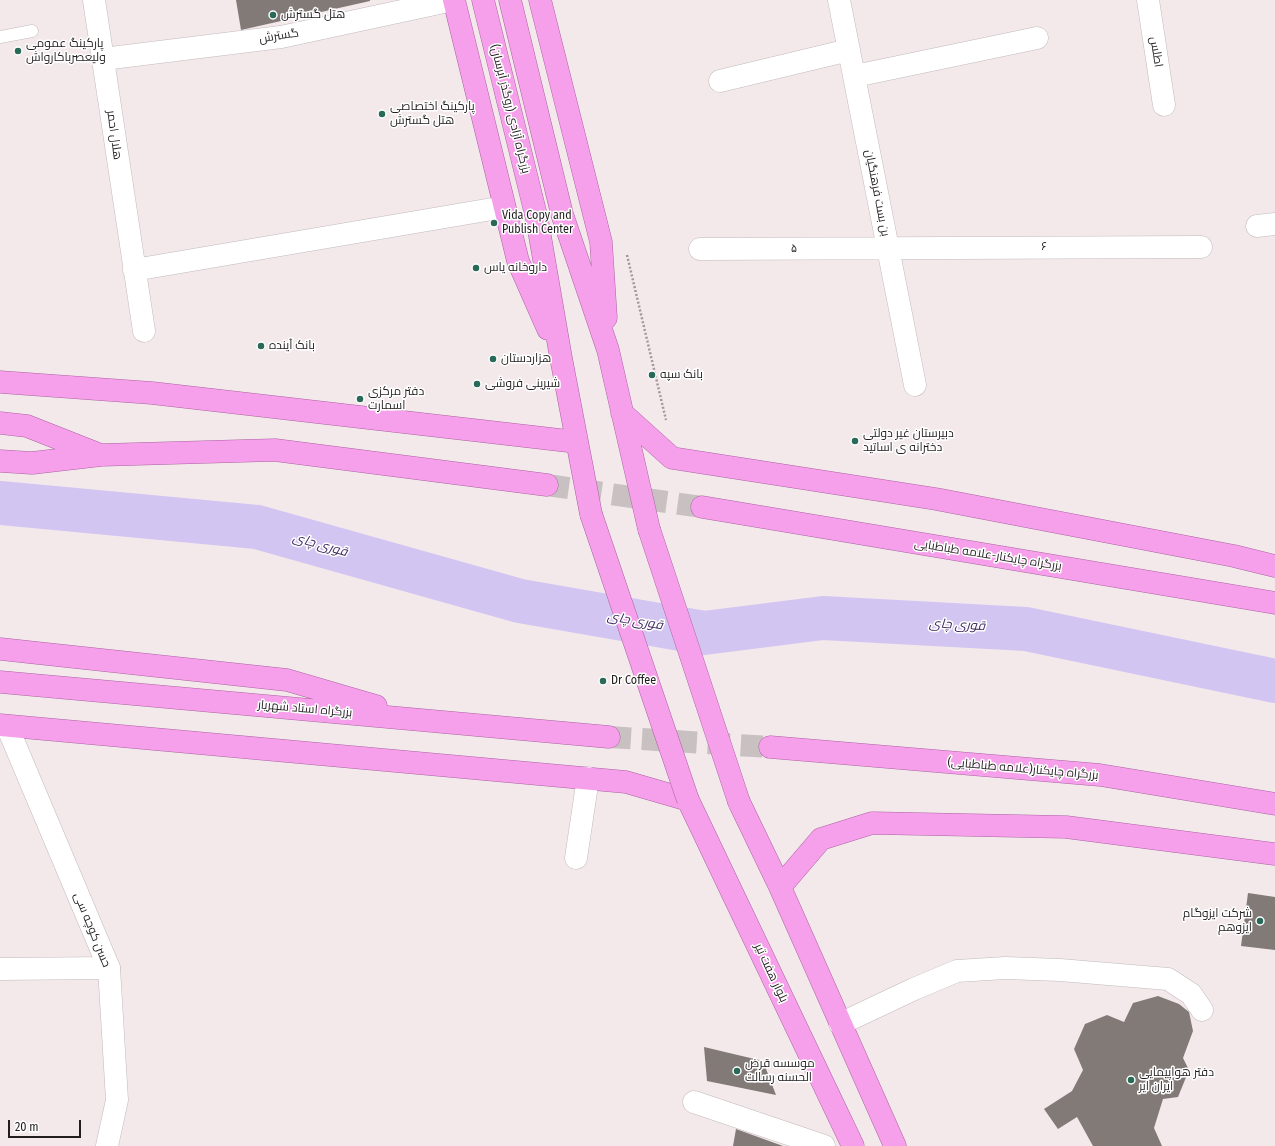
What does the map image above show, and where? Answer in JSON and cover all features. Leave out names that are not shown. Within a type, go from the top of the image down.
[{"type":"highway","points":[[453,0],[518,261],[561,358]]},
{"type":"highway","name":"بزرگراه آزادی (روگذر آبرسان)","points":[[483,0],[537,218],[561,358]]},
{"type":"highway","points":[[510,0],[562,214],[608,350],[649,529],[739,802],[780,887],[895,1146]]},
{"type":"highway","points":[[540,0],[600,242],[608,350]]},
{"type":"highway","name":"بلوار هفت تیر","points":[[561,358],[591,514],[688,800],[853,1146]]},
{"type":"highway","points":[[0,382],[152,392],[577,442]]},
{"type":"highway","points":[[622,413],[672,458],[936,498],[1234,556],[1275,566]]},
{"type":"highway","points":[[0,423],[27,426],[101,455]]},
{"type":"highway","points":[[0,461],[32,463],[101,455],[275,450],[547,485]]},
{"type":"highway","name":"بزرگراه چایکنار-علامه طباطبایی","points":[[702,507],[1275,603]]},
{"type":"highway","points":[[0,649],[287,680],[424,720]]},
{"type":"highway","name":"بزرگراه استاد شهریار","points":[[0,682],[609,737]]},
{"type":"highway","points":[[3,726],[626,782],[688,800]]},
{"type":"highway","name":"بزرگراه چایکنار(علامه طباطبایی)","points":[[770,747],[1100,776],[1275,804]]},
{"type":"highway","points":[[780,887],[821,839],[872,823],[1066,827],[1275,854]]},
{"type":"street","name":"گسترش","points":[[103,59],[281,37],[453,0]]},
{"type":"street","name":"بن بست فرهنگیان","points":[[840,0],[915,385]]},
{"type":"street","name":"اطلس","points":[[1148,0],[1164,105]]},
{"type":"street","name":"هلال احمر","points":[[92,14],[103,59],[144,331]]},
{"type":"street","points":[[854,76],[1037,38]]},
{"type":"street","points":[[720,81],[849,50]]},
{"type":"street","points":[[134,270],[504,207]]},
{"type":"street","name":"۶","points":[[888,248],[1201,246]]},
{"type":"street","name":"۵","points":[[700,249],[888,248]]},
{"type":"street","name":"حسن کوچه سی","points":[[3,726],[109,968],[117,1100],[107,1146]]},
{"type":"street","points":[[576,858],[588,778]]},
{"type":"street","points":[[0,969],[109,968]]},
{"type":"street","points":[[840,1024],[914,989],[957,972],[1005,968],[1060,970],[1168,979],[1191,994],[1202,1010]]},
{"type":"street","points":[[694,1102],[824,1146]]},
{"type":"lane","points":[[0,37],[32,31]]},
{"type":"building","name":"هتل گسترش","points":[[236,0],[370,0],[370,1],[241,30]]},
{"type":"building","name":"شرکت ایزوگام ایزوهم","points":[[1248,893],[1275,897],[1275,950],[1241,946]]},
{"type":"building","name":"دفتر هواپیمایی ایران ایر","points":[[1158,996],[1179,1004],[1189,1012],[1193,1031],[1183,1058],[1189,1070],[1178,1097],[1163,1099],[1154,1128],[1162,1146],[1093,1146],[1077,1117],[1058,1129],[1044,1109],[1072,1091],[1083,1070],[1074,1049],[1085,1024],[1107,1015],[1124,1022],[1133,1003]]},
{"type":"building","name":"موسسه قرض الحسنه رسالت","points":[[704,1047],[763,1061],[776,1095],[707,1081]]},
{"type":"building","points":[[736,1129],[783,1146],[733,1146]]},
{"type":"waterway","name":"قوری چای","points":[[0,503],[257,527],[520,601],[704,633],[823,618],[1026,629],[1275,681]]},
{"type":"tunnel","points":[[547,485],[702,507]]},
{"type":"tunnel","points":[[609,737],[770,747]]},
{"type":"place","name":"هتل گسترش","points":[[273,15]]},
{"type":"place","name":"پارکینگ عمومی ولیعصرباکارواش","points":[[18,51]]},
{"type":"place","name":"پارکینگ اختصاصی هتل گسترش","points":[[382,114]]},
{"type":"place","name":"Vida Copy and Publish Center","points":[[494,223]]},
{"type":"place","name":"داروخانه یاس","points":[[476,268]]},
{"type":"place","name":"بانک آینده","points":[[261,346]]},
{"type":"place","name":"هزاردستان","points":[[493,359]]},
{"type":"place","name":"بانک سپه","points":[[652,375]]},
{"type":"place","name":"شیرینی فروشی","points":[[477,384]]},
{"type":"place","name":"دفتر مرکزی اسمارت","points":[[360,399]]},
{"type":"place","name":"دبیرستان غیر دولتی دخترانه ی اساتید","points":[[855,441]]},
{"type":"place","name":"Dr Coffee","points":[[603,681]]},
{"type":"place","name":"شرکت ایزوگام ایزوهم","points":[[1260,921]]},
{"type":"place","name":"موسسه قرض الحسنه رسالت","points":[[737,1071]]},
{"type":"place","name":"دفتر هواپیمایی ایران ایر","points":[[1131,1080]]}]
